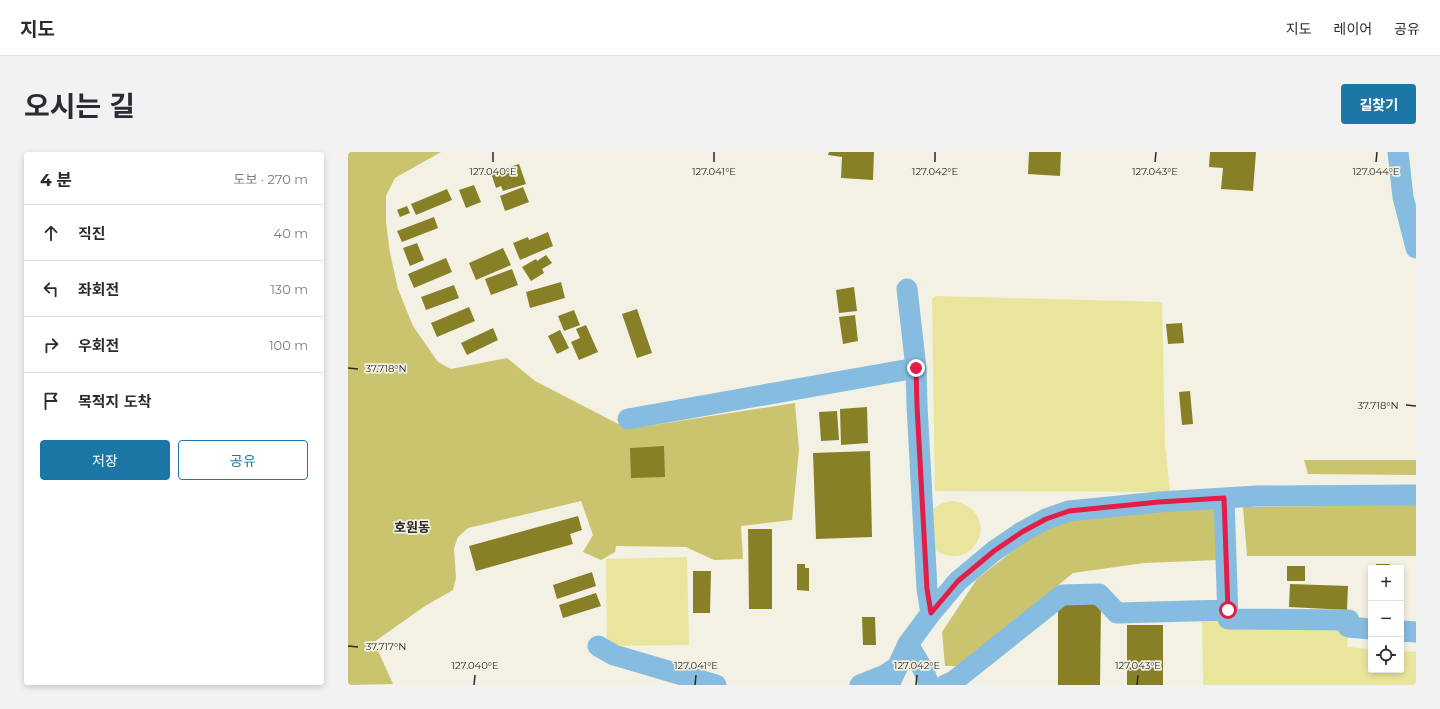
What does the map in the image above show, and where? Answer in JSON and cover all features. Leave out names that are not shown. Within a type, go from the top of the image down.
[{"type":"street","points":[[1398,152],[1403,197],[1415,243]]},
{"type":"street","points":[[907,289],[916,368],[917,414],[927,589],[931,613]]},
{"type":"street","points":[[628,419],[916,368]]},
{"type":"street","points":[[860,685],[885,675],[893,676],[908,644],[931,613],[958,581],[988,556],[1022,532],[1046,519],[1069,511],[1159,502],[1265,496],[1416,495]]},
{"type":"street","points":[[1224,498],[1228,619],[1348,624],[1368,628]]},
{"type":"street","points":[[945,685],[954,681],[1062,595],[1099,594],[1117,613],[1228,610]]},
{"type":"street","points":[[1404,631],[1416,632]]},
{"type":"street","points":[[908,644],[924,671],[929,685]]},
{"type":"street","points":[[598,646],[614,655],[716,685]]},
{"type":"shaded area","points":[[348,152],[441,152],[395,178],[386,196],[386,222],[390,253],[398,289],[413,326],[438,362],[451,369],[507,358],[535,381],[628,429],[795,403],[799,450],[792,520],[741,526],[743,559],[714,560],[686,547],[616,546],[615,552],[601,560],[583,552],[593,535],[581,501],[468,528],[458,537],[454,548],[456,578],[453,590],[425,606],[374,642],[393,684],[348,685]]},
{"type":"shaded area","points":[[936,296],[1162,302],[1165,445],[1170,492],[935,491],[932,299]]},
{"type":"shaded area","points":[[1304,460],[1416,460],[1416,475],[1308,474]]},
{"type":"shaded area","points":[[954,501],[969,507],[978,517],[981,529],[978,540],[971,550],[960,555],[947,555],[932,548],[930,512],[940,504]]},
{"type":"shaded area","points":[[1416,505],[1416,556],[1247,556],[1243,507]]},
{"type":"shaded area","points":[[1215,507],[1218,560],[1144,563],[1073,573],[961,666],[945,666],[942,632],[977,579],[1043,527],[1116,512]]},
{"type":"shaded area","points":[[687,557],[689,645],[607,646],[606,559]]},
{"type":"shaded area","points":[[1202,619],[1349,620],[1347,647],[1368,649],[1368,673],[1404,673],[1404,651],[1416,652],[1416,685],[1203,685]]},
{"type":"building","points":[[829,152],[874,152],[873,180],[841,178],[842,157],[828,155]]},
{"type":"building","points":[[1029,152],[1061,152],[1060,176],[1028,174]]},
{"type":"building","points":[[1210,152],[1256,152],[1253,191],[1221,189],[1223,168],[1209,167]]},
{"type":"building","points":[[519,164],[526,184],[503,191],[501,186],[496,188],[491,173]]},
{"type":"building","points":[[474,185],[481,202],[466,208],[459,190]]},
{"type":"building","points":[[523,187],[529,202],[505,211],[500,196]]},
{"type":"building","points":[[447,189],[452,200],[416,215],[411,204]]},
{"type":"building","points":[[407,206],[410,213],[400,217],[397,210]]},
{"type":"building","points":[[434,217],[438,228],[402,242],[397,231]]},
{"type":"building","points":[[548,232],[553,246],[520,260],[513,243],[528,237],[529,240]]},
{"type":"building","points":[[417,243],[424,260],[410,266],[403,248]]},
{"type":"building","points":[[503,248],[511,265],[476,280],[469,263]]},
{"type":"building","points":[[546,255],[552,263],[542,269],[544,273],[531,281],[522,267],[536,259],[537,261]]},
{"type":"building","points":[[446,258],[452,272],[414,288],[408,274]]},
{"type":"building","points":[[512,269],[518,285],[491,295],[485,279]]},
{"type":"building","points":[[561,282],[565,298],[530,308],[526,292]]},
{"type":"building","points":[[454,285],[459,298],[426,310],[421,297]]},
{"type":"building","points":[[854,287],[857,311],[839,313],[836,290]]},
{"type":"building","points":[[469,307],[475,321],[437,337],[431,323]]},
{"type":"building","points":[[637,309],[652,353],[637,358],[622,314]]},
{"type":"building","points":[[574,310],[580,325],[564,331],[558,316]]},
{"type":"building","points":[[855,315],[858,341],[843,344],[839,317]]},
{"type":"building","points":[[1182,323],[1184,343],[1168,344],[1166,324]]},
{"type":"building","points":[[586,325],[598,352],[579,360],[571,342],[580,338],[576,329]]},
{"type":"building","points":[[493,328],[498,340],[467,355],[461,343]]},
{"type":"building","points":[[560,330],[569,348],[557,354],[548,336]]},
{"type":"building","points":[[1190,391],[1193,424],[1182,425],[1179,392]]},
{"type":"building","points":[[867,407],[868,443],[841,445],[840,409]]},
{"type":"building","points":[[837,411],[839,440],[821,441],[819,412]]},
{"type":"building","points":[[664,446],[665,477],[631,478],[630,448]]},
{"type":"building","points":[[870,451],[872,537],[816,539],[813,453]]},
{"type":"building","points":[[578,516],[582,530],[570,534],[573,544],[476,571],[469,546]]},
{"type":"building","points":[[748,529],[772,529],[772,609],[749,609]]},
{"type":"building","points":[[797,564],[805,564],[805,568],[809,568],[809,591],[797,590]]},
{"type":"building","points":[[1376,564],[1390,564],[1390,565]]},
{"type":"building","points":[[1287,566],[1305,566],[1305,581],[1287,581]]},
{"type":"building","points":[[693,571],[711,571],[710,613],[693,613]]},
{"type":"building","points":[[592,572],[596,586],[557,599],[553,585]]},
{"type":"building","points":[[1290,584],[1348,586],[1347,610],[1289,607]]},
{"type":"building","points":[[596,593],[601,606],[563,618],[559,605]]},
{"type":"building","points":[[1058,603],[1101,603],[1100,685],[1058,685]]},
{"type":"building","points":[[862,617],[875,617],[876,645],[863,645]]},
{"type":"building","points":[[1127,625],[1163,625],[1163,685],[1127,685]]},
{"type":"district","name":"호원동","points":[[412,527]]},
{"type":"route","points":[[916,368],[927,589],[931,613],[958,581],[994,551],[1022,532],[1046,519],[1069,511],[1159,502],[1224,498],[1228,610]]}]
